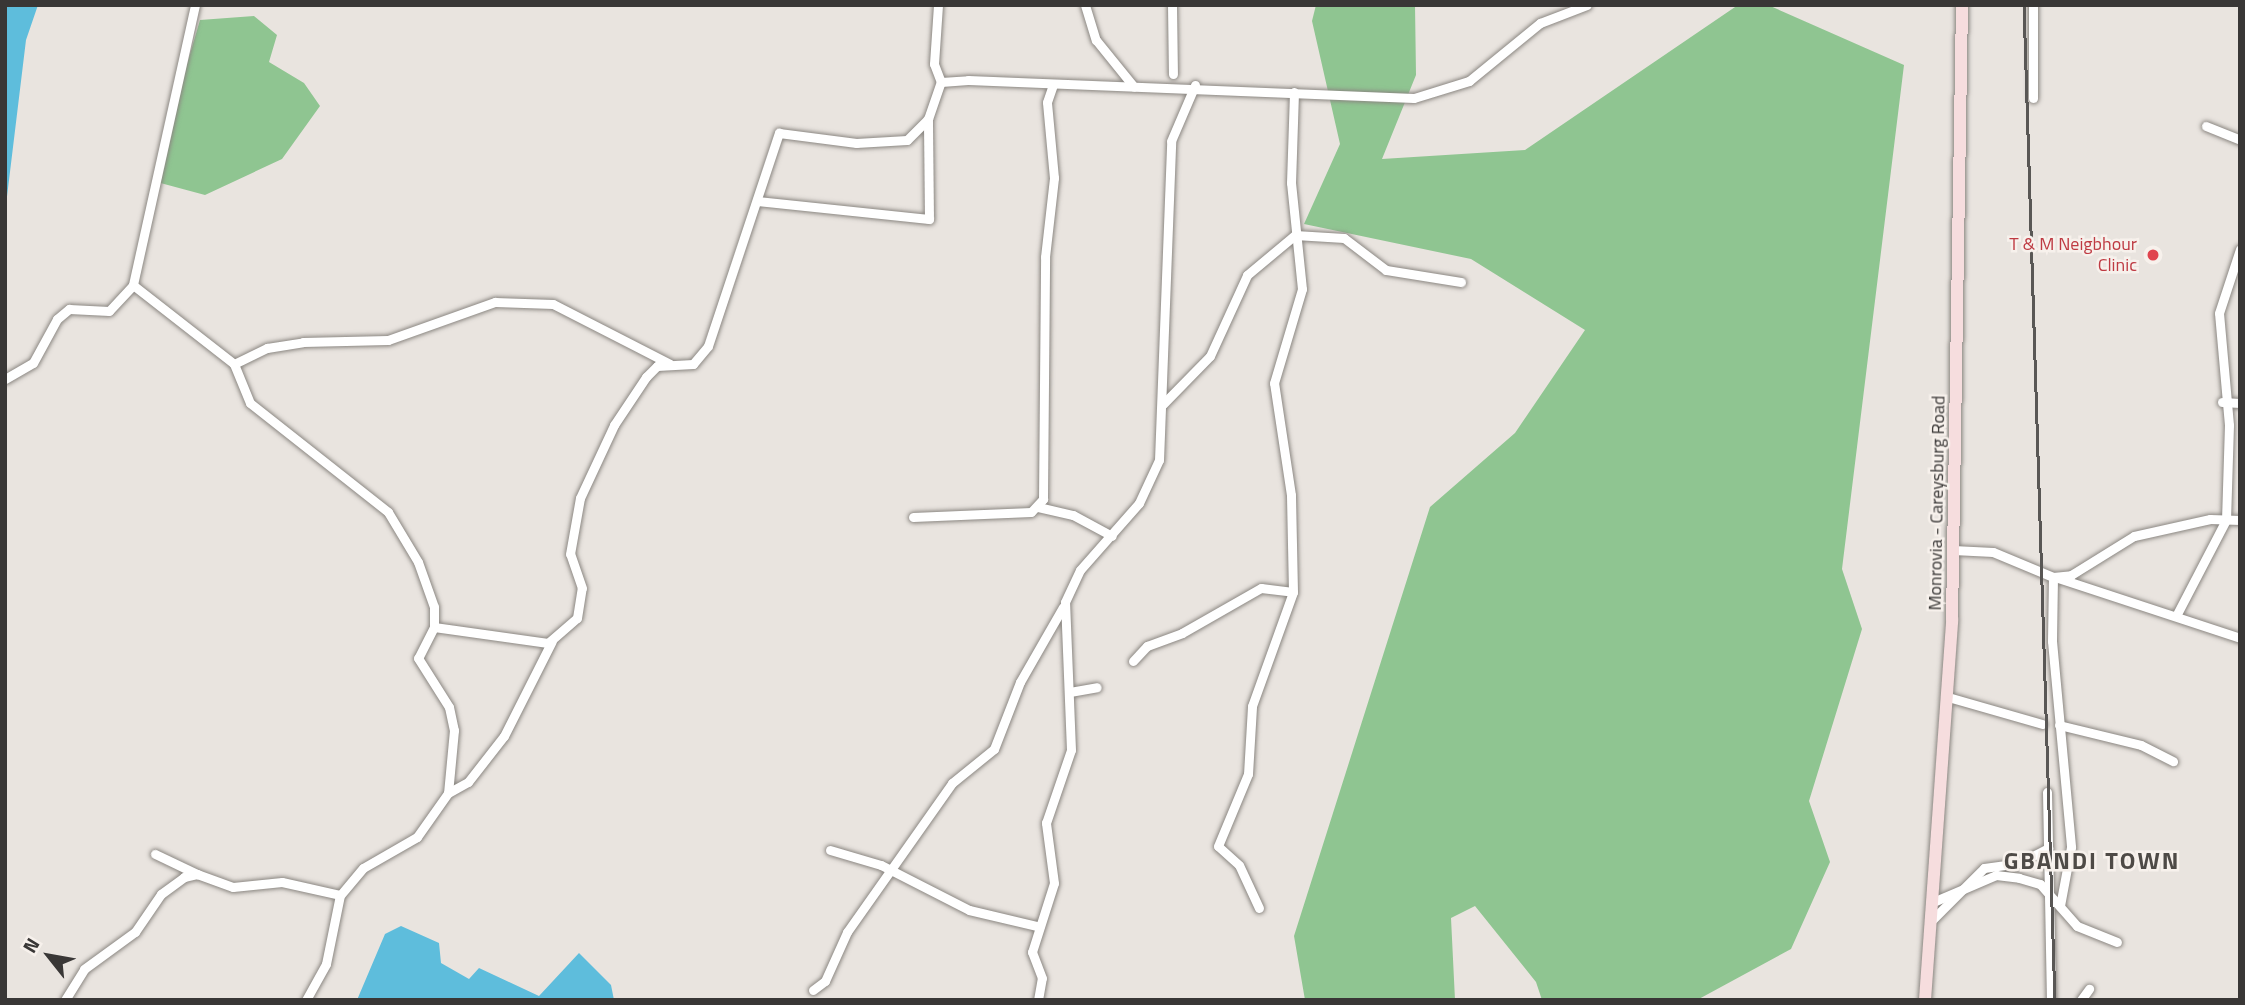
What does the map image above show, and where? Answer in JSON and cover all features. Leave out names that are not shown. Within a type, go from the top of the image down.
[{"type":"main road","name":"Monrovia - Careysburg Road","points":[[1925,1000],[1948,697],[1962,5]]},
{"type":"street","points":[[5,379],[33,363],[57,319],[69,309],[109,311],[133,285],[195,5]]},
{"type":"street","points":[[757,201],[929,219],[928,119],[941,82],[934,64],[938,5]]},
{"type":"street","points":[[1084,5],[1096,40],[1133,87]]},
{"type":"street","points":[[1172,5],[1172,74]]},
{"type":"street","points":[[941,82],[1133,87],[1195,85],[1379,99],[1444,92],[1555,14],[1587,5]]},
{"type":"street","points":[[2033,5],[2033,98]]},
{"type":"street","points":[[1038,507],[1046,450],[1045,257],[1054,178],[1047,102],[1053,85]]},
{"type":"street","points":[[813,990],[825,981],[840,943],[952,783],[994,749],[1020,682],[1080,570],[1112,536],[1152,482],[1167,392],[1171,141],[1195,85]]},
{"type":"street","points":[[1259,908],[1239,865],[1218,846],[1248,774],[1252,706],[1293,592],[1291,495],[1274,383],[1302,289],[1295,235],[1294,92]]},
{"type":"street","points":[[448,793],[468,782],[504,736],[552,641],[581,607],[570,554],[580,498],[629,400],[652,370],[670,364],[693,364],[708,346],[779,133],[894,143],[913,136],[928,119]]},
{"type":"street","points":[[2206,126],[2240,140]]},
{"type":"street","points":[[1167,392],[1210,356],[1247,275],[1295,235],[1344,238],[1386,270],[1461,282]]},
{"type":"street","points":[[2176,616],[2226,520],[2229,425],[2222,402],[2219,313],[2240,249]]},
{"type":"street","points":[[133,285],[234,364],[250,403],[388,512],[418,562],[434,627],[418,659],[449,707],[455,755],[448,793],[417,837],[363,868],[341,895],[326,964],[306,1000]]},
{"type":"street","points":[[234,364],[267,348],[303,342],[388,340],[507,302],[553,304],[670,364]]},
{"type":"street","points":[[2222,402],[2240,403]]},
{"type":"street","points":[[913,517],[1038,507],[1073,515],[1112,536]]},
{"type":"street","points":[[2053,576],[2071,575],[2134,536],[2240,520]]},
{"type":"street","points":[[1953,550],[1993,552],[2053,576],[2240,638]]},
{"type":"street","points":[[2053,576],[2059,725],[2071,847],[2060,906]]},
{"type":"street","points":[[1133,661],[1147,646],[1261,588],[1293,592]]},
{"type":"street","points":[[1038,1000],[1036,926],[1054,883],[1046,823],[1071,750],[1065,602]]},
{"type":"street","points":[[434,627],[498,640],[552,641]]},
{"type":"street","points":[[1070,692],[1097,687]]},
{"type":"street","points":[[1948,697],[2042,723]]},
{"type":"street","points":[[2059,725],[2141,745],[2173,761]]},
{"type":"street","points":[[2047,792],[2051,1000]]},
{"type":"street","points":[[1933,919],[1959,896],[1984,868],[2019,863],[2048,848]]},
{"type":"street","points":[[830,850],[888,871],[969,910],[1036,926]]},
{"type":"street","points":[[155,854],[233,887],[263,880],[341,895]]},
{"type":"street","points":[[65,1000],[84,969],[147,921],[161,894],[197,874]]},
{"type":"street","points":[[1933,902],[1959,896],[1996,875],[2036,881],[2077,926],[2117,942]]},
{"type":"street","points":[[2081,1000],[2090,989]]},
{"type":"green space","points":[[1316,5],[1415,5],[1416,75],[1382,159],[1525,150],[1738,5],[1768,5],[1904,65],[1842,569],[1862,629],[1809,801],[1830,862],[1791,949],[1697,1000],[1542,1000],[1536,982],[1475,906],[1451,918],[1455,1000],[1305,1000],[1294,936],[1430,507],[1515,433],[1585,330],[1471,259],[1304,224],[1340,144],[1312,21]]},
{"type":"green space","points":[[254,16],[277,35],[269,62],[304,83],[320,106],[282,159],[205,195],[153,181],[200,20]]},
{"type":"water","points":[[5,5],[38,5],[26,40],[5,213]]},
{"type":"water","points":[[401,926],[439,943],[441,963],[469,979],[479,968],[539,996],[579,953],[611,985],[614,1000],[357,1000],[385,934]]},
{"type":"railway","points":[[2024,5],[2055,1000]]},
{"type":"place","name":"T & M Neigbhour Clinic","points":[[2153,255]]},
{"type":"district","name":"GBANDI TOWN","points":[[2092,861]]}]
